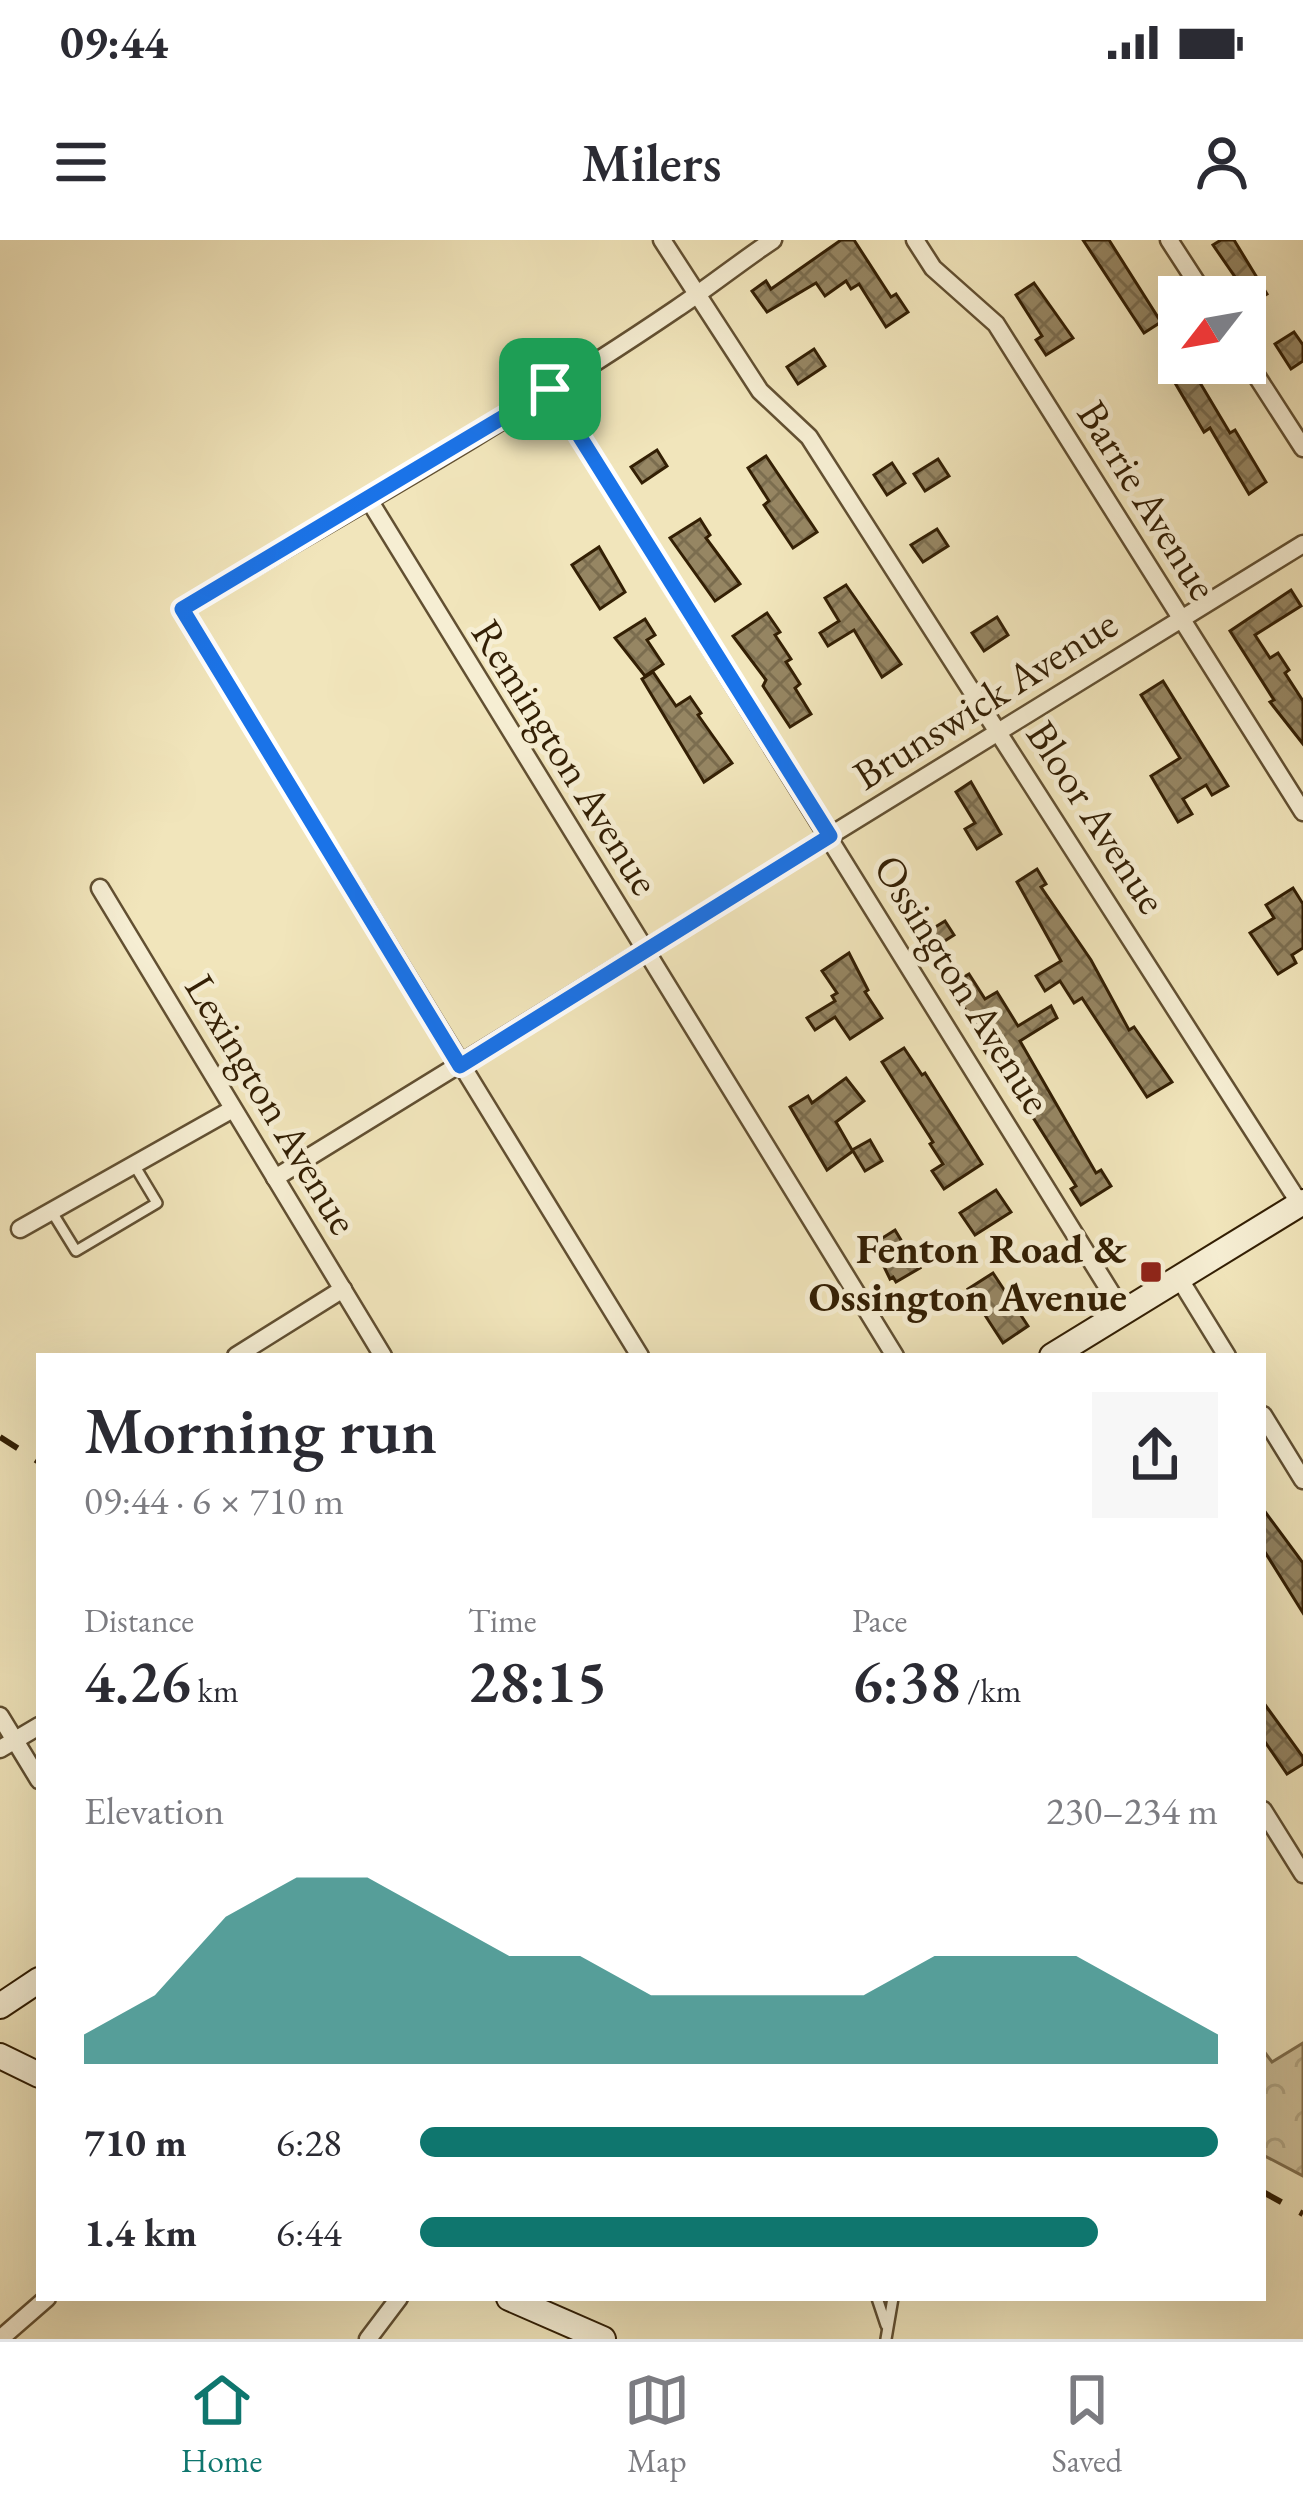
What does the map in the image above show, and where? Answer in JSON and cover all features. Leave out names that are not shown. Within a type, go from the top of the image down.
[{"type":"street","name":"Bloor Avenue","points":[[662,240],[760,392],[809,436],[1301,1203]]},
{"type":"street","points":[[638,1353],[182,609],[550,389],[773,240]]},
{"type":"street","name":"Barrie Avenue","points":[[915,240],[933,268],[996,324],[1303,812]]},
{"type":"street","points":[[1169,240],[1192,276]]},
{"type":"street","points":[[1262,384],[1303,448]]},
{"type":"street","name":"Ossington Avenue","points":[[550,389],[1123,1312]]},
{"type":"street","name":"Remington Avenue","points":[[369,500],[893,1353]]},
{"type":"street","name":"Brunswick Avenue","points":[[275,1178],[1303,544]]},
{"type":"street","name":"Lexington Avenue","points":[[100,888],[381,1353]]},
{"type":"street","points":[[20,1229],[231,1110]]},
{"type":"street","points":[[1057,1353],[1301,1203]]},
{"type":"street","points":[[1179,1278],[1225,1353]]},
{"type":"street","points":[[241,1353],[343,1289]]},
{"type":"street","points":[[1266,1420],[1303,1480]]},
{"type":"street","points":[[0,1716],[8,1745],[36,1777]]},
{"type":"street","points":[[8,1745],[36,1728]]},
{"type":"street","points":[[1266,1815],[1303,1874]]},
{"type":"street","points":[[0,2006],[36,1982]]},
{"type":"street","points":[[0,2056],[36,2074]]},
{"type":"street","points":[[0,2339],[43,2301]]},
{"type":"street","points":[[368,2339],[397,2301]]},
{"type":"street","points":[[516,2301],[603,2339]]},
{"type":"lane","points":[[51,1211],[76,1251],[97,1239],[157,1203],[133,1163]]},
{"type":"lane","points":[[878,2301],[887,2334]]},
{"type":"lane","points":[[887,2334],[892,2301]]},
{"type":"green space","points":[[1303,2043],[1303,2176],[1266,2157],[1266,2054],[1272,2062]]},
{"type":"building","points":[[841,240],[854,240],[891,297],[896,294],[908,312],[886,327],[859,284],[851,289],[846,281],[825,296],[816,283],[767,312],[752,291],[766,281],[771,289]]},
{"type":"building","points":[[1083,240],[1109,240],[1158,317],[1158,324],[1144,333]]},
{"type":"building","points":[[1234,240],[1256,276],[1234,276],[1213,245]]},
{"type":"building","points":[[1034,283],[1073,338],[1046,355],[1036,340],[1042,336],[1016,295]]},
{"type":"building","points":[[1294,332],[1303,345],[1303,361],[1291,369],[1275,344]]},
{"type":"building","points":[[814,349],[825,366],[798,384],[787,367]]},
{"type":"building","points":[[1176,384],[1201,384],[1266,482],[1249,494],[1210,428],[1204,432]]},
{"type":"building","points":[[657,450],[667,466],[642,483],[631,467]]},
{"type":"building","points":[[766,456],[817,532],[793,548],[764,505],[769,501],[748,468]]},
{"type":"building","points":[[938,459],[949,476],[925,491],[914,474]]},
{"type":"building","points":[[892,463],[905,483],[887,495],[874,475]]},
{"type":"building","points":[[700,519],[710,535],[706,538],[740,584],[715,601],[670,538]]},
{"type":"building","points":[[937,529],[948,546],[923,562],[911,545]]},
{"type":"building","points":[[599,547],[625,592],[600,609],[572,565]]},
{"type":"building","points":[[846,585],[901,664],[882,677],[854,630],[828,646],[820,633],[839,621],[825,598]]},
{"type":"building","points":[[1291,590],[1301,606],[1255,635],[1270,658],[1278,653],[1303,701],[1303,744],[1270,702],[1274,700],[1230,631]]},
{"type":"building","points":[[767,613],[780,632],[775,635],[800,684],[795,688],[811,714],[790,727],[763,686],[766,680],[733,636]]},
{"type":"building","points":[[997,617],[1008,635],[984,651],[972,633]]},
{"type":"building","points":[[645,619],[655,635],[647,640],[663,664],[645,676],[615,638]]},
{"type":"building","points":[[653,672],[676,706],[690,697],[732,763],[704,782],[642,679]]},
{"type":"building","points":[[1163,681],[1228,786],[1212,795],[1206,785],[1183,799],[1192,814],[1178,822],[1151,776],[1180,758],[1141,695]]},
{"type":"building","points":[[971,782],[1001,834],[977,849],[965,829],[975,823],[956,792]]},
{"type":"building","points":[[1037,869],[1046,884],[1041,887],[1091,960],[1129,1030],[1134,1027],[1172,1082],[1147,1097],[1082,998],[1074,1003],[1060,981],[1045,991],[1036,976],[1061,961],[1017,882]]},
{"type":"building","points":[[1293,888],[1303,904],[1303,948],[1292,955],[1296,963],[1278,974],[1250,933],[1274,918],[1266,905]]},
{"type":"building","points":[[945,921],[954,935],[927,952],[919,937]]},
{"type":"building","points":[[849,953],[882,1018],[850,1039],[835,1017],[815,1030],[807,1018],[835,1001],[832,996],[837,993],[822,971]]},
{"type":"building","points":[[969,974],[985,999],[997,992],[1018,1026],[1051,1006],[1057,1018],[1020,1041],[1096,1173],[1101,1170],[1111,1186],[1081,1205],[1071,1189],[1076,1186],[1022,1100],[1018,1103],[992,1051],[987,1054],[975,1036],[980,1033],[950,985]]},
{"type":"building","points":[[904,1048],[982,1164],[944,1189],[932,1171],[943,1164],[933,1142],[882,1062]]},
{"type":"building","points":[[846,1078],[864,1101],[836,1122],[852,1150],[870,1140],[882,1161],[865,1171],[853,1151],[827,1170],[790,1107],[808,1096],[812,1103]]},
{"type":"building","points":[[996,1190],[1011,1212],[975,1235],[960,1213]]},
{"type":"building","points":[[895,1230],[907,1250],[913,1247],[921,1260],[920,1268],[896,1282],[873,1244]]},
{"type":"building","points":[[993,1273],[1028,1326],[1003,1343],[968,1289]]},
{"type":"building","points":[[1266,1513],[1303,1563],[1303,1613],[1266,1554]]},
{"type":"building","points":[[1266,1706],[1303,1757],[1303,1764],[1287,1774],[1266,1743]]},
{"type":"railway","points":[[0,1437],[36,1460]]},
{"type":"railway","points":[[1266,2194],[1303,2214]]},
{"type":"place","name":"Fenton Road & Ossington Avenue","points":[[1151,1272]]},
{"type":"route","points":[[550,389],[830,836],[460,1066],[182,609],[550,389]]}]
